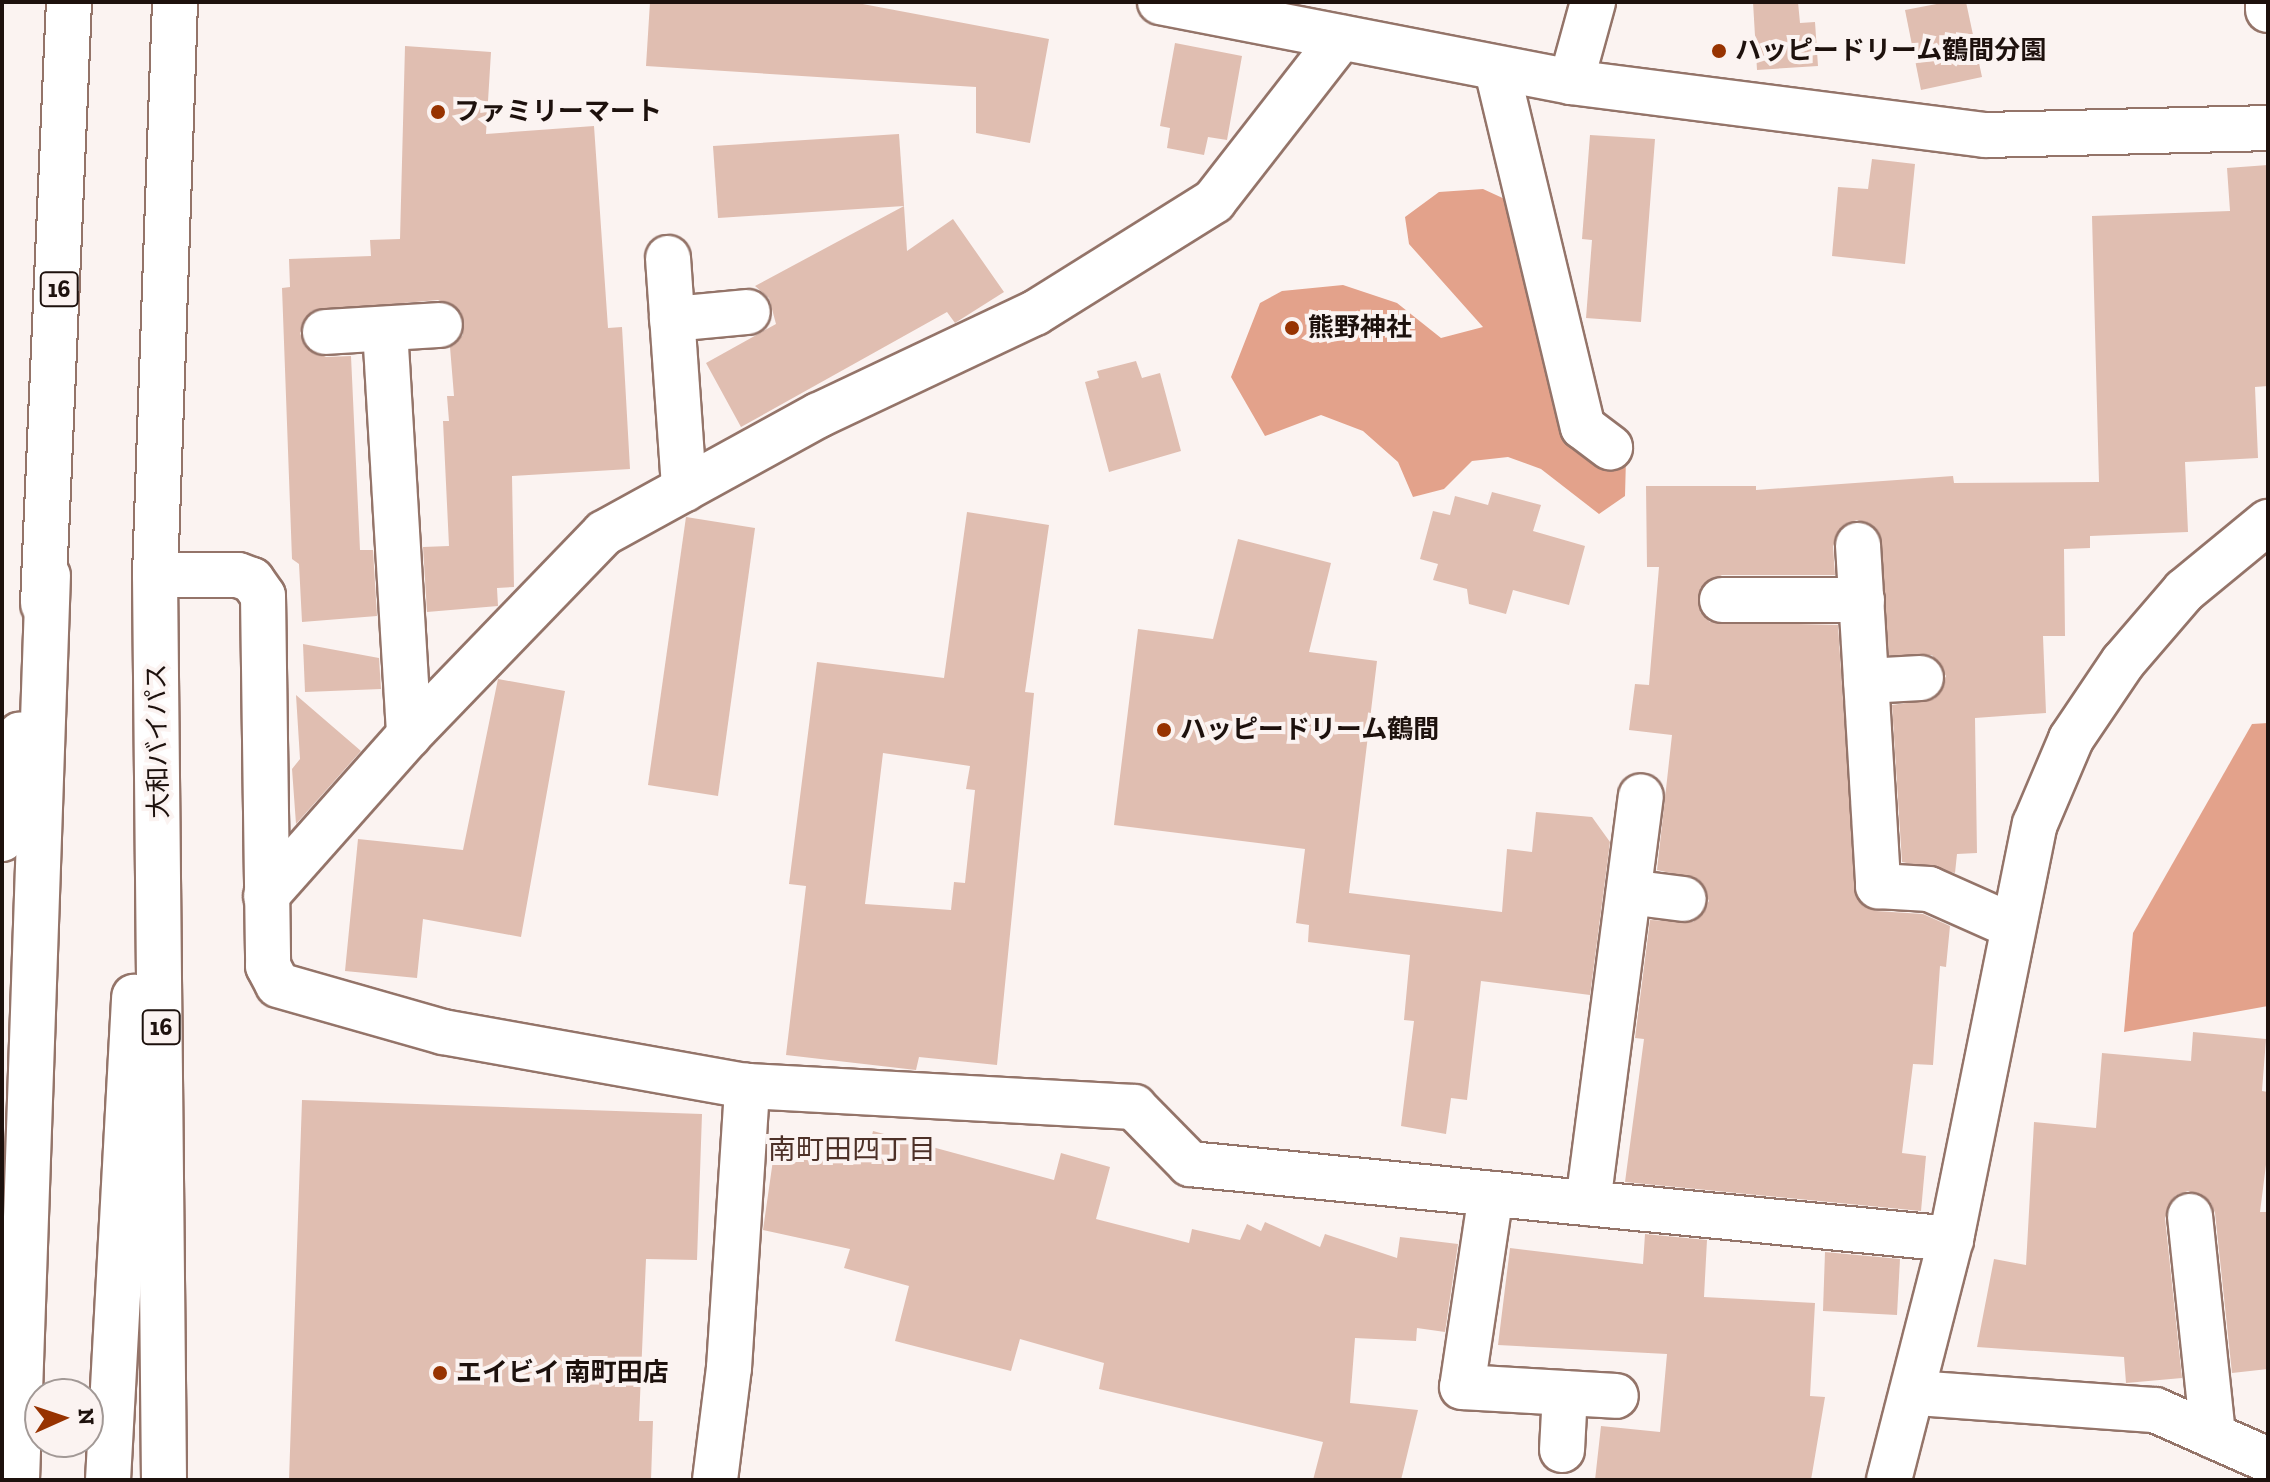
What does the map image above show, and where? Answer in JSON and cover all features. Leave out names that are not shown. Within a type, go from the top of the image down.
[{"type":"main road","name":"16","points":[[2,839],[48,576],[69,2]]},
{"type":"main road","name":"大和バイパス","points":[[164,1480],[155,575],[175,2]]},
{"type":"main road","points":[[1160,2],[1571,82],[1985,135],[2268,128]]},
{"type":"main road","points":[[1571,82],[1593,2]]},
{"type":"main road","points":[[2268,2],[2268,10]]},
{"type":"main road","points":[[266,896],[409,735],[604,533],[868,395],[1035,313],[1214,201],[1341,38]]},
{"type":"main road","points":[[1497,70],[1583,427],[1610,447]]},
{"type":"main road","points":[[668,258],[684,489]]},
{"type":"main road","points":[[672,319],[748,312]]},
{"type":"main road","points":[[325,332],[440,325]]},
{"type":"main road","points":[[385,329],[409,735]]},
{"type":"main road","points":[[1889,1480],[1915,1393],[1951,1239],[2035,824],[2071,739],[2123,662],[2184,591],[2268,522]]},
{"type":"main road","points":[[1858,545],[1878,886],[1929,889],[2012,926]]},
{"type":"main road","points":[[108,1480],[155,575],[238,575],[252,580],[263,596],[268,966],[278,985],[443,1032],[747,1086],[1134,1107],[1190,1164],[1951,1239]]},
{"type":"main road","points":[[17,1480],[48,576]]},
{"type":"main road","points":[[1722,600],[1862,600]]},
{"type":"main road","points":[[1866,681],[1921,678]]},
{"type":"main road","points":[[1588,1203],[1641,796]]},
{"type":"main road","points":[[1629,892],[1684,899]]},
{"type":"main road","points":[[715,1480],[729,1368],[747,1086]]},
{"type":"main road","points":[[1491,1194],[1462,1387],[1616,1396]]},
{"type":"main road","points":[[2190,1216],[2213,1436]]},
{"type":"main road","points":[[1562,1450],[1565,1393]]},
{"type":"main road","points":[[1915,1393],[2155,1410],[2268,1460]]},
{"type":"shaded area","points":[[1483,189],[1531,211],[1595,420],[1626,458],[1625,496],[1599,514],[1541,469],[1508,457],[1472,461],[1444,489],[1413,497],[1398,462],[1363,431],[1321,415],[1265,436],[1231,377],[1260,303],[1282,291],[1343,285],[1397,303],[1441,338],[1483,327],[1409,244],[1405,217],[1439,192]]},
{"type":"shaded area","points":[[2268,723],[2268,1006],[2124,1032],[2133,933],[2252,724]]},
{"type":"building","points":[[650,2],[852,2],[1049,39],[1030,143],[976,133],[976,87],[646,66]]},
{"type":"building","points":[[1753,2],[1798,2],[1800,23],[1815,22],[1818,66],[1757,70]]},
{"type":"building","points":[[1947,2],[1966,2],[1982,77],[1921,90],[1905,10]]},
{"type":"building","points":[[1175,43],[1242,56],[1227,140],[1208,137],[1204,155],[1167,148],[1170,128],[1160,126]]},
{"type":"building","points":[[405,46],[491,52],[486,134],[594,126],[608,328],[622,327],[630,469],[512,476],[514,587],[497,588],[498,606],[427,612],[423,547],[449,546],[443,421],[449,421],[447,396],[454,396],[450,347],[463,335],[461,312],[438,300],[312,311],[300,333],[305,346],[326,357],[351,356],[360,550],[373,550],[377,616],[302,622],[299,564],[292,559],[282,288],[290,287],[289,259],[371,256],[370,240],[400,239]]},
{"type":"building","points":[[899,134],[904,206],[718,218],[713,146]]},
{"type":"building","points":[[1590,135],[1655,139],[1641,322],[1586,318],[1592,240],[1582,239]]},
{"type":"building","points":[[1872,159],[1915,164],[1905,264],[1832,256],[1838,187],[1868,189]]},
{"type":"building","points":[[2268,165],[2268,386],[2255,387],[2258,458],[2185,462],[2188,532],[2090,536],[2090,548],[2064,549],[2065,636],[2043,636],[2046,713],[1975,718],[1977,853],[1957,854],[1955,873],[1902,862],[1892,705],[1934,699],[1946,676],[1932,655],[1889,655],[1878,531],[1857,520],[1844,525],[1833,546],[1835,575],[1722,575],[1700,588],[1700,612],[1710,622],[1838,625],[1856,898],[1876,911],[1923,914],[1950,926],[1946,967],[1940,966],[1933,1065],[1913,1064],[1902,1153],[1926,1156],[1921,1211],[1625,1182],[1644,1039],[1635,1038],[1650,920],[1693,922],[1709,901],[1698,879],[1657,870],[1672,735],[1629,730],[1635,684],[1649,685],[1659,567],[1647,567],[1646,486],[1756,486],[1756,490],[1953,476],[1954,483],[2099,482],[2092,216],[2230,211],[2227,168]]},
{"type":"building","points":[[904,206],[907,251],[953,219],[1004,292],[955,323],[947,312],[741,427],[706,363],[776,324],[769,298],[755,286]]},
{"type":"building","points":[[1136,361],[1142,378],[1160,373],[1181,451],[1109,472],[1085,382],[1099,378],[1097,371]]},
{"type":"building","points":[[1492,492],[1541,505],[1533,531],[1585,546],[1569,605],[1513,590],[1506,614],[1469,604],[1467,589],[1433,580],[1438,564],[1420,559],[1433,511],[1450,515],[1455,496],[1488,505]]},
{"type":"building","points":[[967,512],[1049,525],[1025,692],[1034,693],[997,1065],[919,1057],[916,1070],[786,1055],[806,886],[789,884],[817,662],[944,678]],"holes":[[[883,753],[970,766],[966,789],[975,790],[965,883],[954,882],[951,910],[865,904]]]},
{"type":"building","points":[[686,517],[755,528],[718,796],[648,785]]},
{"type":"building","points":[[1238,539],[1331,563],[1309,652],[1377,661],[1349,893],[1502,912],[1507,849],[1532,852],[1536,812],[1592,817],[1610,842],[1590,995],[1481,981],[1467,1100],[1451,1098],[1446,1134],[1401,1126],[1414,1021],[1404,1020],[1410,955],[1308,942],[1309,925],[1296,923],[1305,849],[1114,825],[1138,629],[1213,639]]},
{"type":"building","points":[[303,644],[379,658],[381,689],[305,692]]},
{"type":"building","points":[[498,679],[565,691],[521,937],[423,919],[417,978],[345,971],[358,839],[463,850]]},
{"type":"building","points":[[296,695],[361,751],[296,824],[292,769],[300,759]]},
{"type":"building","points":[[2193,1032],[2266,1039],[2262,1091],[2268,1092],[2268,1149],[2260,1212],[2268,1212],[2268,1369],[2232,1373],[2215,1213],[2210,1201],[2188,1191],[2175,1196],[2165,1218],[2182,1378],[2126,1383],[2124,1357],[1977,1347],[1994,1259],[2026,1265],[2034,1122],[2096,1128],[2102,1053],[2191,1061]]},
{"type":"building","points":[[302,1100],[702,1114],[697,1260],[646,1259],[639,1421],[653,1421],[651,1480],[289,1480]]},
{"type":"building","points":[[873,1131],[1054,1180],[1061,1153],[1110,1167],[1096,1219],[1189,1243],[1192,1229],[1240,1240],[1247,1224],[1261,1231],[1265,1222],[1320,1247],[1325,1234],[1397,1258],[1400,1237],[1458,1244],[1445,1332],[1417,1328],[1416,1341],[1355,1338],[1350,1403],[1418,1410],[1401,1480],[1313,1480],[1323,1442],[1099,1389],[1104,1363],[1020,1339],[1011,1371],[895,1341],[909,1286],[844,1268],[850,1249],[763,1230],[776,1139],[866,1160]]},
{"type":"building","points":[[1645,1234],[1707,1240],[1704,1297],[1815,1303],[1810,1396],[1825,1397],[1811,1480],[1595,1480],[1601,1426],[1660,1432],[1667,1354],[1498,1345],[1510,1248],[1643,1264]]},
{"type":"building","points":[[1825,1252],[1900,1259],[1897,1315],[1823,1311]]},
{"type":"place","name":"ハッピードリーム鶴間分園","points":[[1719,51]]},
{"type":"place","name":"ファミリーマート","points":[[438,112]]},
{"type":"place","name":"熊野神社","points":[[1292,328]]},
{"type":"place","name":"ハッピードリーム鶴間","points":[[1164,730]]},
{"type":"place","name":"エイビイ 南町田店","points":[[440,1373]]},
{"type":"district","name":"南町田四丁目","points":[[852,1150]]}]
